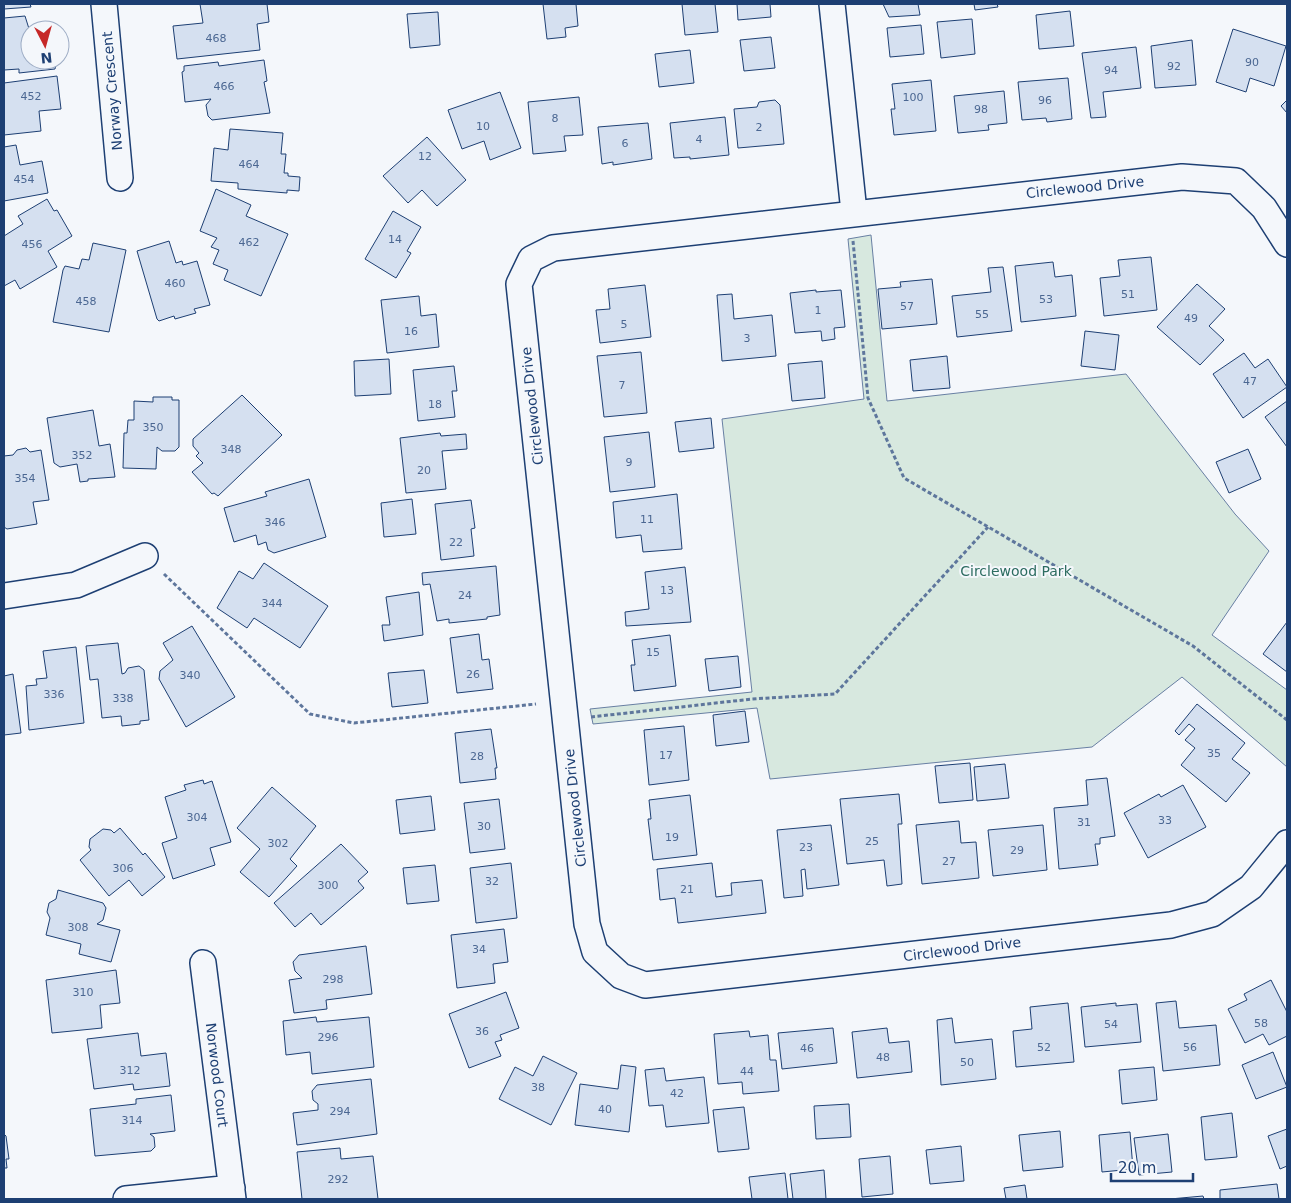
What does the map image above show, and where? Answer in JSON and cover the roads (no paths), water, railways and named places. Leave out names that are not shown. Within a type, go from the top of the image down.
[{"type":"street","name":"Norway Crescent","points":[[104,4],[120,178]]},
{"type":"street","points":[[832,4],[853,222]]},
{"type":"street","name":"Circlewood Drive","points":[[1287,244],[1264,208],[1236,181],[1182,176],[853,222],[553,248],[531,259],[519,284],[586,914],[595,952],[621,976],[645,985],[1171,925],[1212,914],[1251,887],[1287,843]]},
{"type":"street","points":[[4,596],[76,585],[145,556]]},
{"type":"street","name":"Norwood Court","points":[[126,1199],[232,1194],[203,963]]},
{"type":"park label","name":"Circlewood Park","points":[[1016,571]]}]
